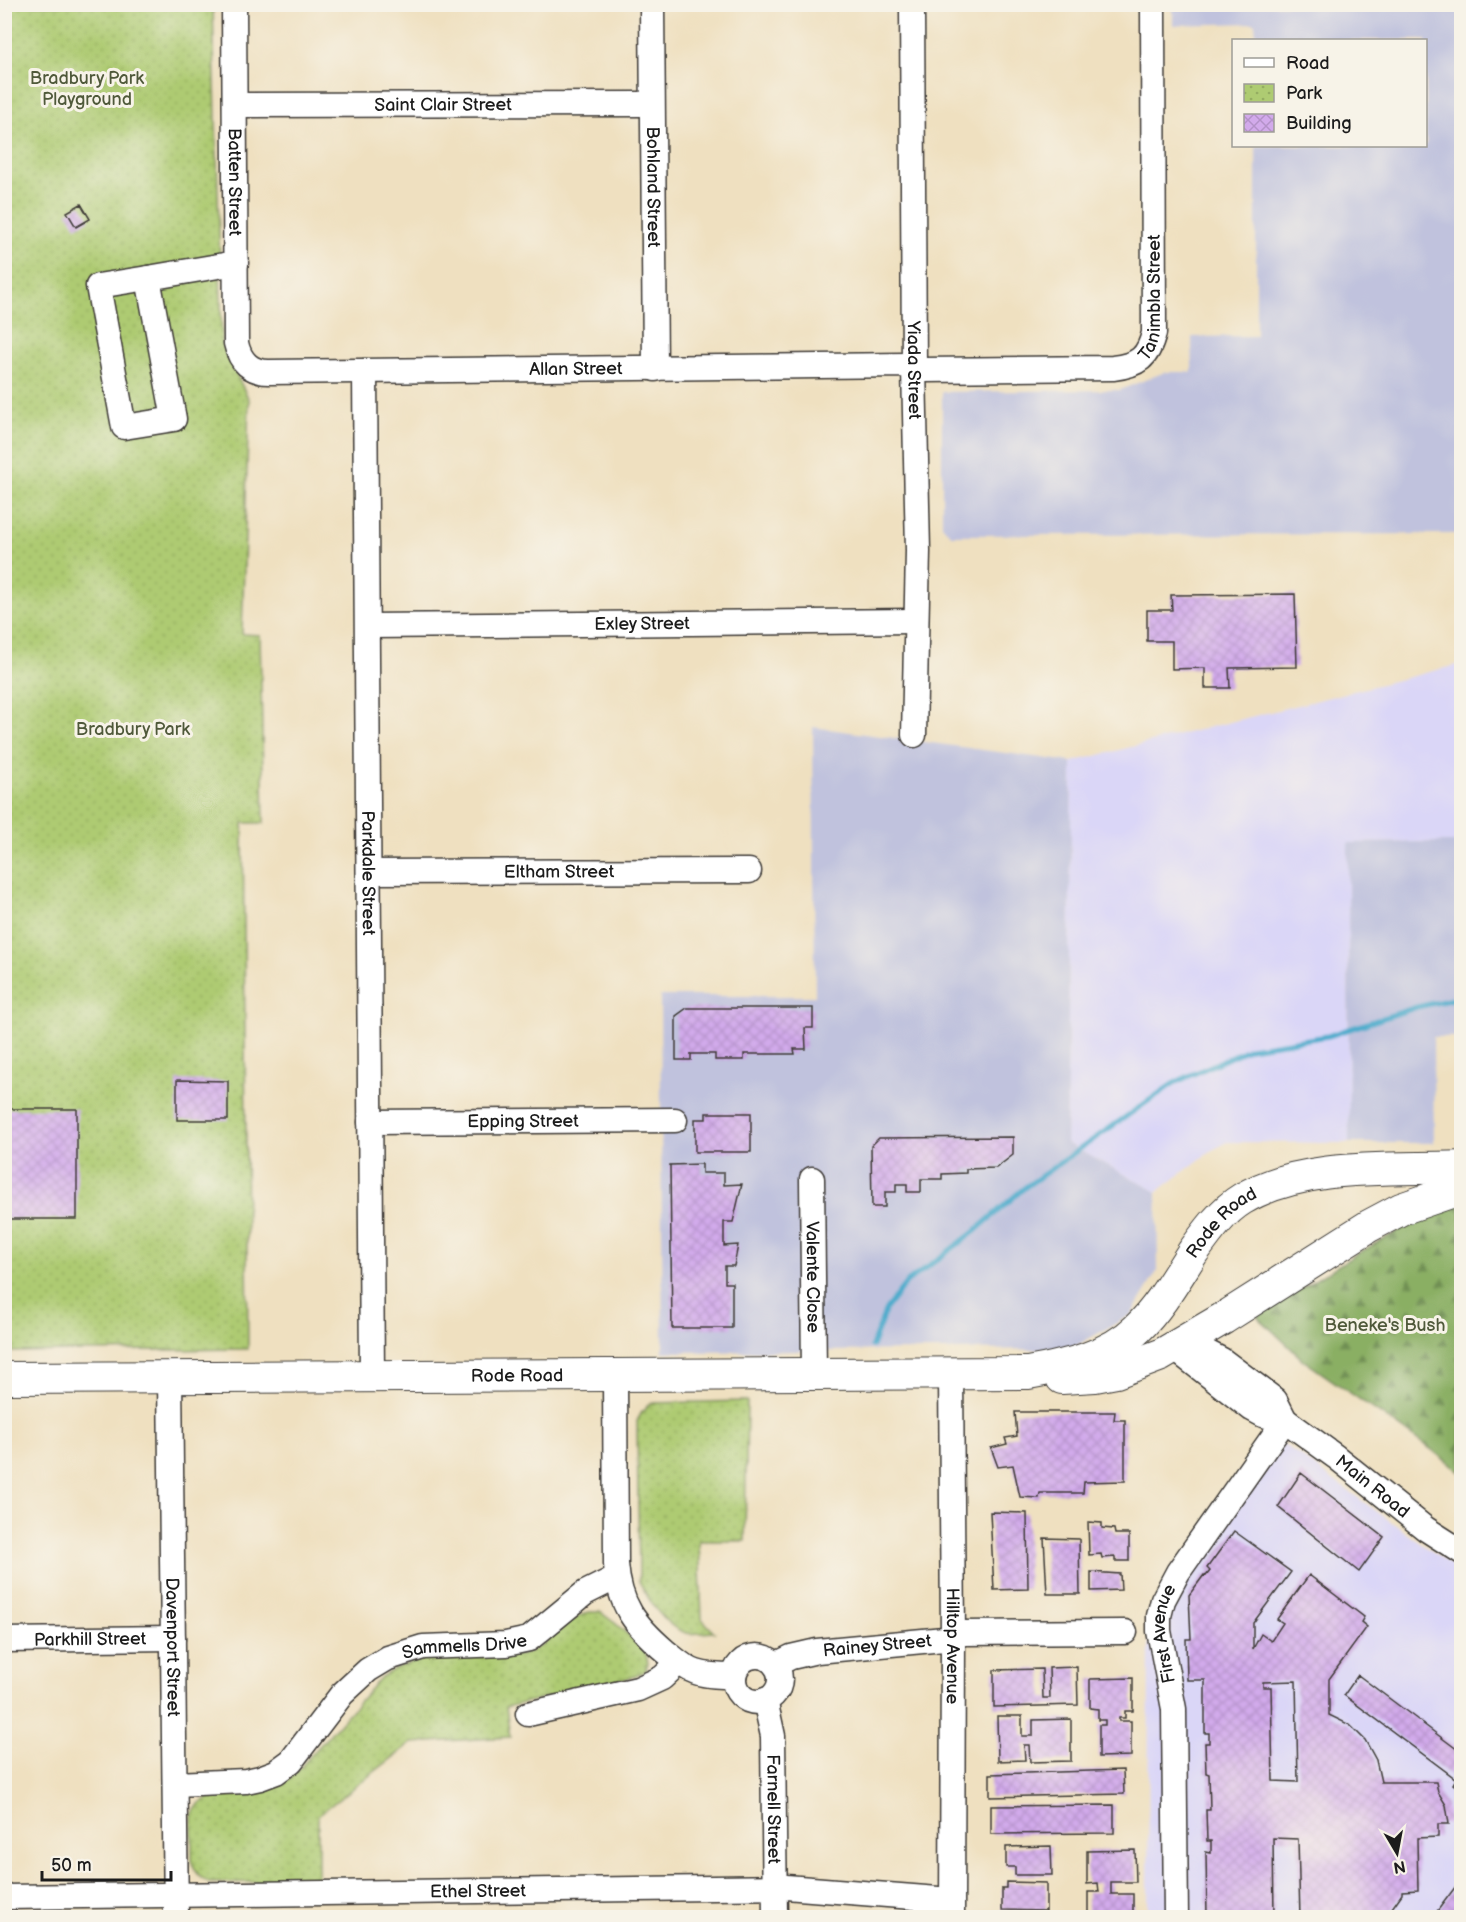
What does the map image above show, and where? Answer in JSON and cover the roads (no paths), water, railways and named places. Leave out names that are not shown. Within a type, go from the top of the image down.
[{"type":"main road","name":"Rode Road","points":[[1028,1373],[1080,1361],[1113,1346],[1137,1329],[1152,1312],[1206,1233],[1240,1199],[1291,1178],[1332,1172],[1461,1167]]},
{"type":"main road","name":"Rode Road","points":[[4,1378],[951,1373],[1028,1373],[1062,1378],[1095,1377],[1126,1370],[1224,1318],[1369,1226],[1401,1209],[1461,1188]]},
{"type":"main road","points":[[1176,1342],[1167,1311],[1171,1291],[1179,1273]]},
{"type":"main road","points":[[1080,1361],[1121,1353],[1161,1338],[1176,1342]]},
{"type":"street","name":"Batten Street","points":[[234,4],[237,343],[242,360]]},
{"type":"street","name":"Bohland Street","points":[[652,4],[654,369]]},
{"type":"street","name":"Yiada Street","points":[[912,4],[914,368],[918,551],[914,735]]},
{"type":"street","name":"Tanimbla Street","points":[[914,368],[924,370],[1113,368],[1134,363],[1148,352],[1155,323],[1153,4]]},
{"type":"street","name":"Saint Clair Street","points":[[235,105],[652,104]]},
{"type":"street","points":[[148,278],[174,419],[124,427],[98,286],[236,263]]},
{"type":"street","name":"Allan Street","points":[[242,360],[251,368],[261,372],[905,365],[914,368]]},
{"type":"street","name":"Parkdale Street","points":[[365,371],[372,1377]]},
{"type":"street","name":"Exley Street","points":[[368,626],[916,621]]},
{"type":"street","name":"Eltham Street","points":[[369,872],[749,872]]},
{"type":"street","name":"Epping Street","points":[[370,1122],[675,1120]]},
{"type":"street","name":"Valente Close","points":[[812,1179],[814,1374]]},
{"type":"street","points":[[1224,1318],[1221,1343],[1228,1365]]},
{"type":"street","name":"Main Road","points":[[1176,1342],[1228,1365],[1275,1400],[1285,1420]]},
{"type":"street","name":"Main Road","points":[[1176,1342],[1252,1409],[1263,1415],[1285,1420],[1336,1457],[1426,1529],[1461,1552]]},
{"type":"street","name":"Hilltop Avenue","points":[[951,1373],[952,1909]]},
{"type":"street","points":[[615,1374],[617,1577],[624,1603],[635,1622],[678,1663],[697,1673],[734,1677]]},
{"type":"street","name":"Davenport Street","points":[[170,1377],[176,1906]]},
{"type":"street","name":"First Avenue","points":[[1176,1917],[1174,1710],[1159,1631],[1159,1616],[1163,1600],[1174,1578],[1285,1420]]},
{"type":"street","name":"Sammells Drive","points":[[176,1784],[246,1781],[276,1772],[291,1761],[342,1694],[368,1670],[388,1658],[423,1647],[506,1644],[529,1640],[585,1593],[617,1577]]},
{"type":"street","name":"Rainey Street","points":[[775,1665],[791,1657],[817,1651],[944,1639],[963,1633],[1125,1632]]},
{"type":"street","name":"Parkhill Street","points":[[4,1640],[174,1638]]},
{"type":"street","points":[[762,1656],[775,1665],[780,1678],[776,1691],[765,1700],[757,1702],[743,1697],[737,1691],[734,1677],[740,1663],[747,1658],[762,1656]]},
{"type":"street","points":[[528,1714],[638,1689],[662,1678],[678,1663]]},
{"type":"street","name":"Farnell Street","points":[[765,1700],[773,1736],[775,1917]]},
{"type":"street","name":"Ethel Street","points":[[4,1897],[176,1906],[775,1888],[952,1909]]},
{"type":"waterway","points":[[872,1346],[886,1309],[906,1283],[974,1232],[1024,1188],[1174,1083],[1250,1048],[1328,1036],[1417,1007],[1462,997]]},
{"type":"park label","name":"Bradbury Park Playground","points":[[87,88]]},
{"type":"park label","name":"Bradbury Park","points":[[133,729]]},
{"type":"park label","name":"Beneke's Bush","points":[[1385,1325]]}]
